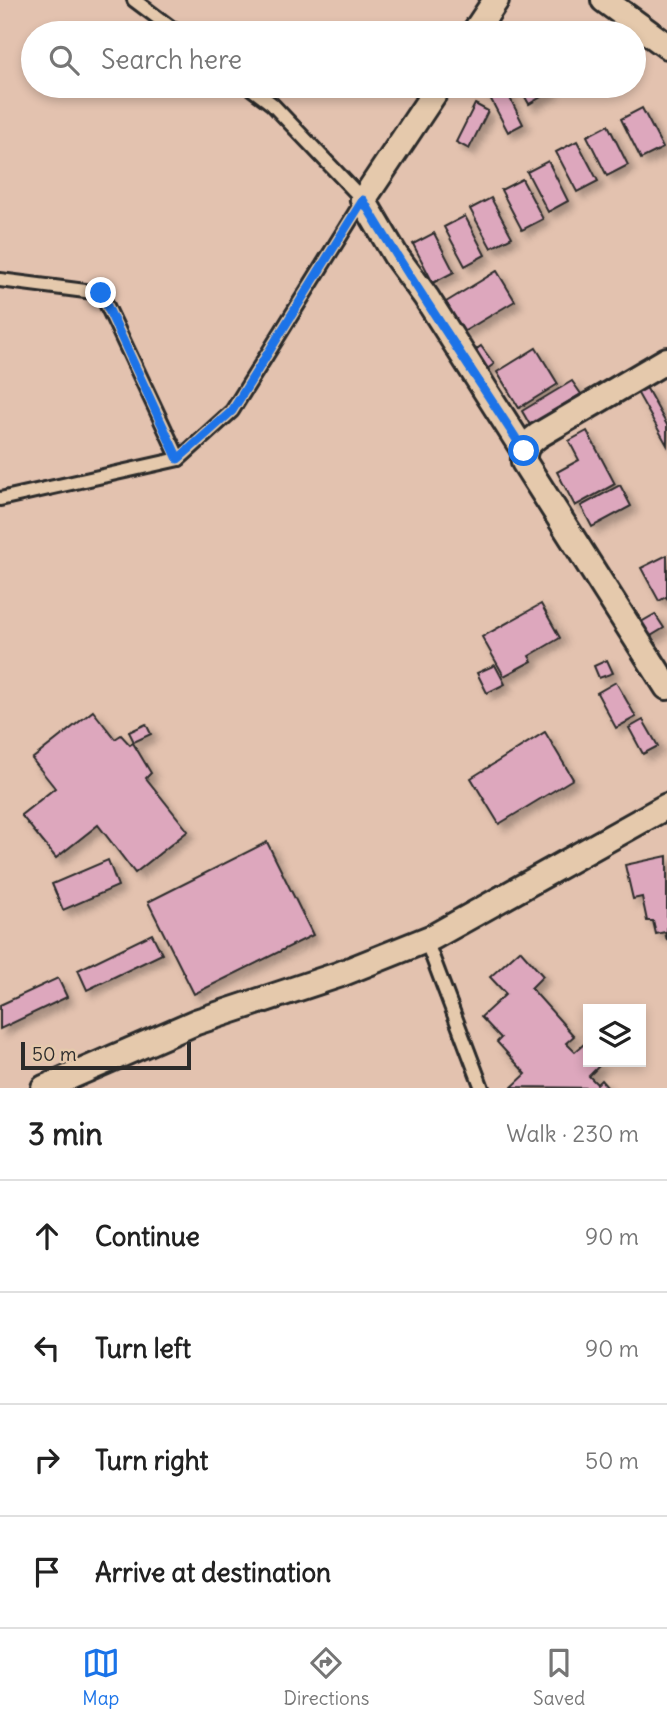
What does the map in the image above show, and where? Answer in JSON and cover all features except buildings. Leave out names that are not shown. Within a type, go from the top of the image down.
[{"type":"street","points":[[482,21],[496,0]]},
{"type":"street","points":[[604,0],[633,21]]},
{"type":"street","points":[[646,31],[667,46]]},
{"type":"street","points":[[431,98],[363,200],[396,256],[426,297],[524,451]]},
{"type":"street","points":[[667,360],[538,435],[527,444],[524,451],[524,461],[667,687]]},
{"type":"street","points":[[44,1088],[196,1022],[338,975],[426,940],[667,806]]},
{"type":"lane","points":[[134,0],[162,21]]},
{"type":"lane","points":[[0,499],[178,459],[232,411],[363,200],[264,98]]},
{"type":"lane","points":[[0,280],[101,293],[178,459]]},
{"type":"lane","points":[[426,940],[482,1088]]},
{"type":"route","points":[[101,293],[178,459],[232,411],[363,200],[396,256],[426,297],[524,451]]}]
